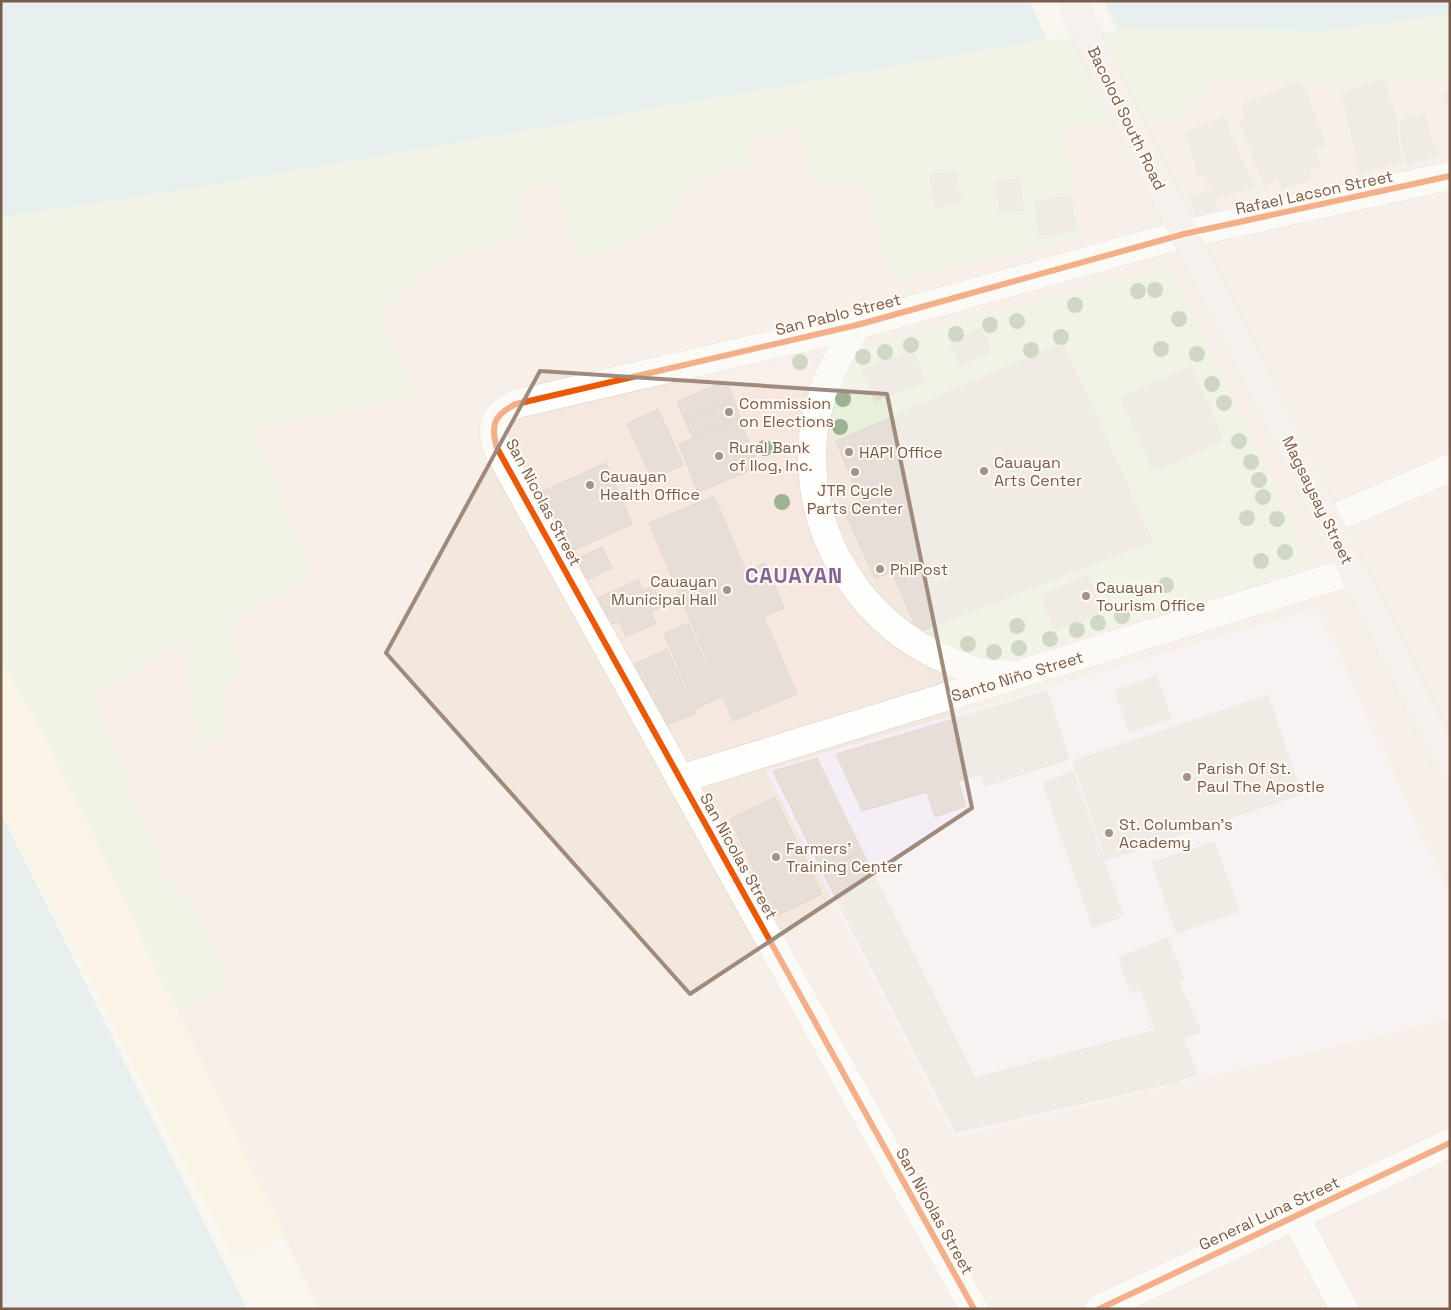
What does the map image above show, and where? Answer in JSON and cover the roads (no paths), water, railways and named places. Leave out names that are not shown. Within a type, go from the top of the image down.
[{"type":"highway","name":"Bacolod South Road","points":[[1072,1],[1111,88],[1184,234]]},
{"type":"highway","name":"Magsaysay Street","points":[[1184,234],[1450,767]]},
{"type":"street","name":"Rafael Lacson Street","points":[[1184,234],[1450,176]]},
{"type":"street","name":"San Pablo Street","points":[[500,415],[506,409],[516,404],[857,325],[1184,234]]},
{"type":"street","points":[[857,325],[840,352],[825,384],[816,417],[812,452],[814,485],[821,519],[834,551],[849,581],[871,608],[896,631],[924,650],[955,664],[986,673],[1020,675]]},
{"type":"street","name":"San Nicolas Street","points":[[500,415],[495,422],[493,434],[497,448],[974,1309]]},
{"type":"street","points":[[1328,521],[1450,468]]},
{"type":"street","name":"Santo Niño Street","points":[[680,779],[1353,571]]},
{"type":"street","name":"General Luna Street","points":[[1099,1309],[1450,1143]]},
{"type":"street","points":[[1294,1216],[1344,1309]]},
{"type":"water","points":[[1,1],[1450,1],[1450,14],[1325,31],[1112,27],[187,189],[1,217]]},
{"type":"water","points":[[1,813],[247,1309],[1,1309]]},
{"type":"place","name":"Commission on Elections","points":[[729,412]]},
{"type":"place","name":"HAPI Office","points":[[849,452]]},
{"type":"place","name":"Rural Bank of Ilog, Inc.","points":[[719,456]]},
{"type":"place","name":"Cauayan Arts Center","points":[[984,471]]},
{"type":"place","name":"JTR Cycle Parts Center","points":[[855,472]]},
{"type":"place","name":"Cauayan Health Office","points":[[590,485]]},
{"type":"place","name":"PhlPost","points":[[880,569]]},
{"type":"place","name":"Cauayan Municipal Hall","points":[[727,590]]},
{"type":"place","name":"Cauayan Tourism Office","points":[[1086,596]]},
{"type":"place","name":"Parish Of St. Paul The Apostle","points":[[1187,777]]},
{"type":"place","name":"St. Columban's Academy","points":[[1109,833]]},
{"type":"place","name":"Farmers' Training Center","points":[[776,857]]},
{"type":"district","name":"CAUAYAN","points":[[794,576]]}]
